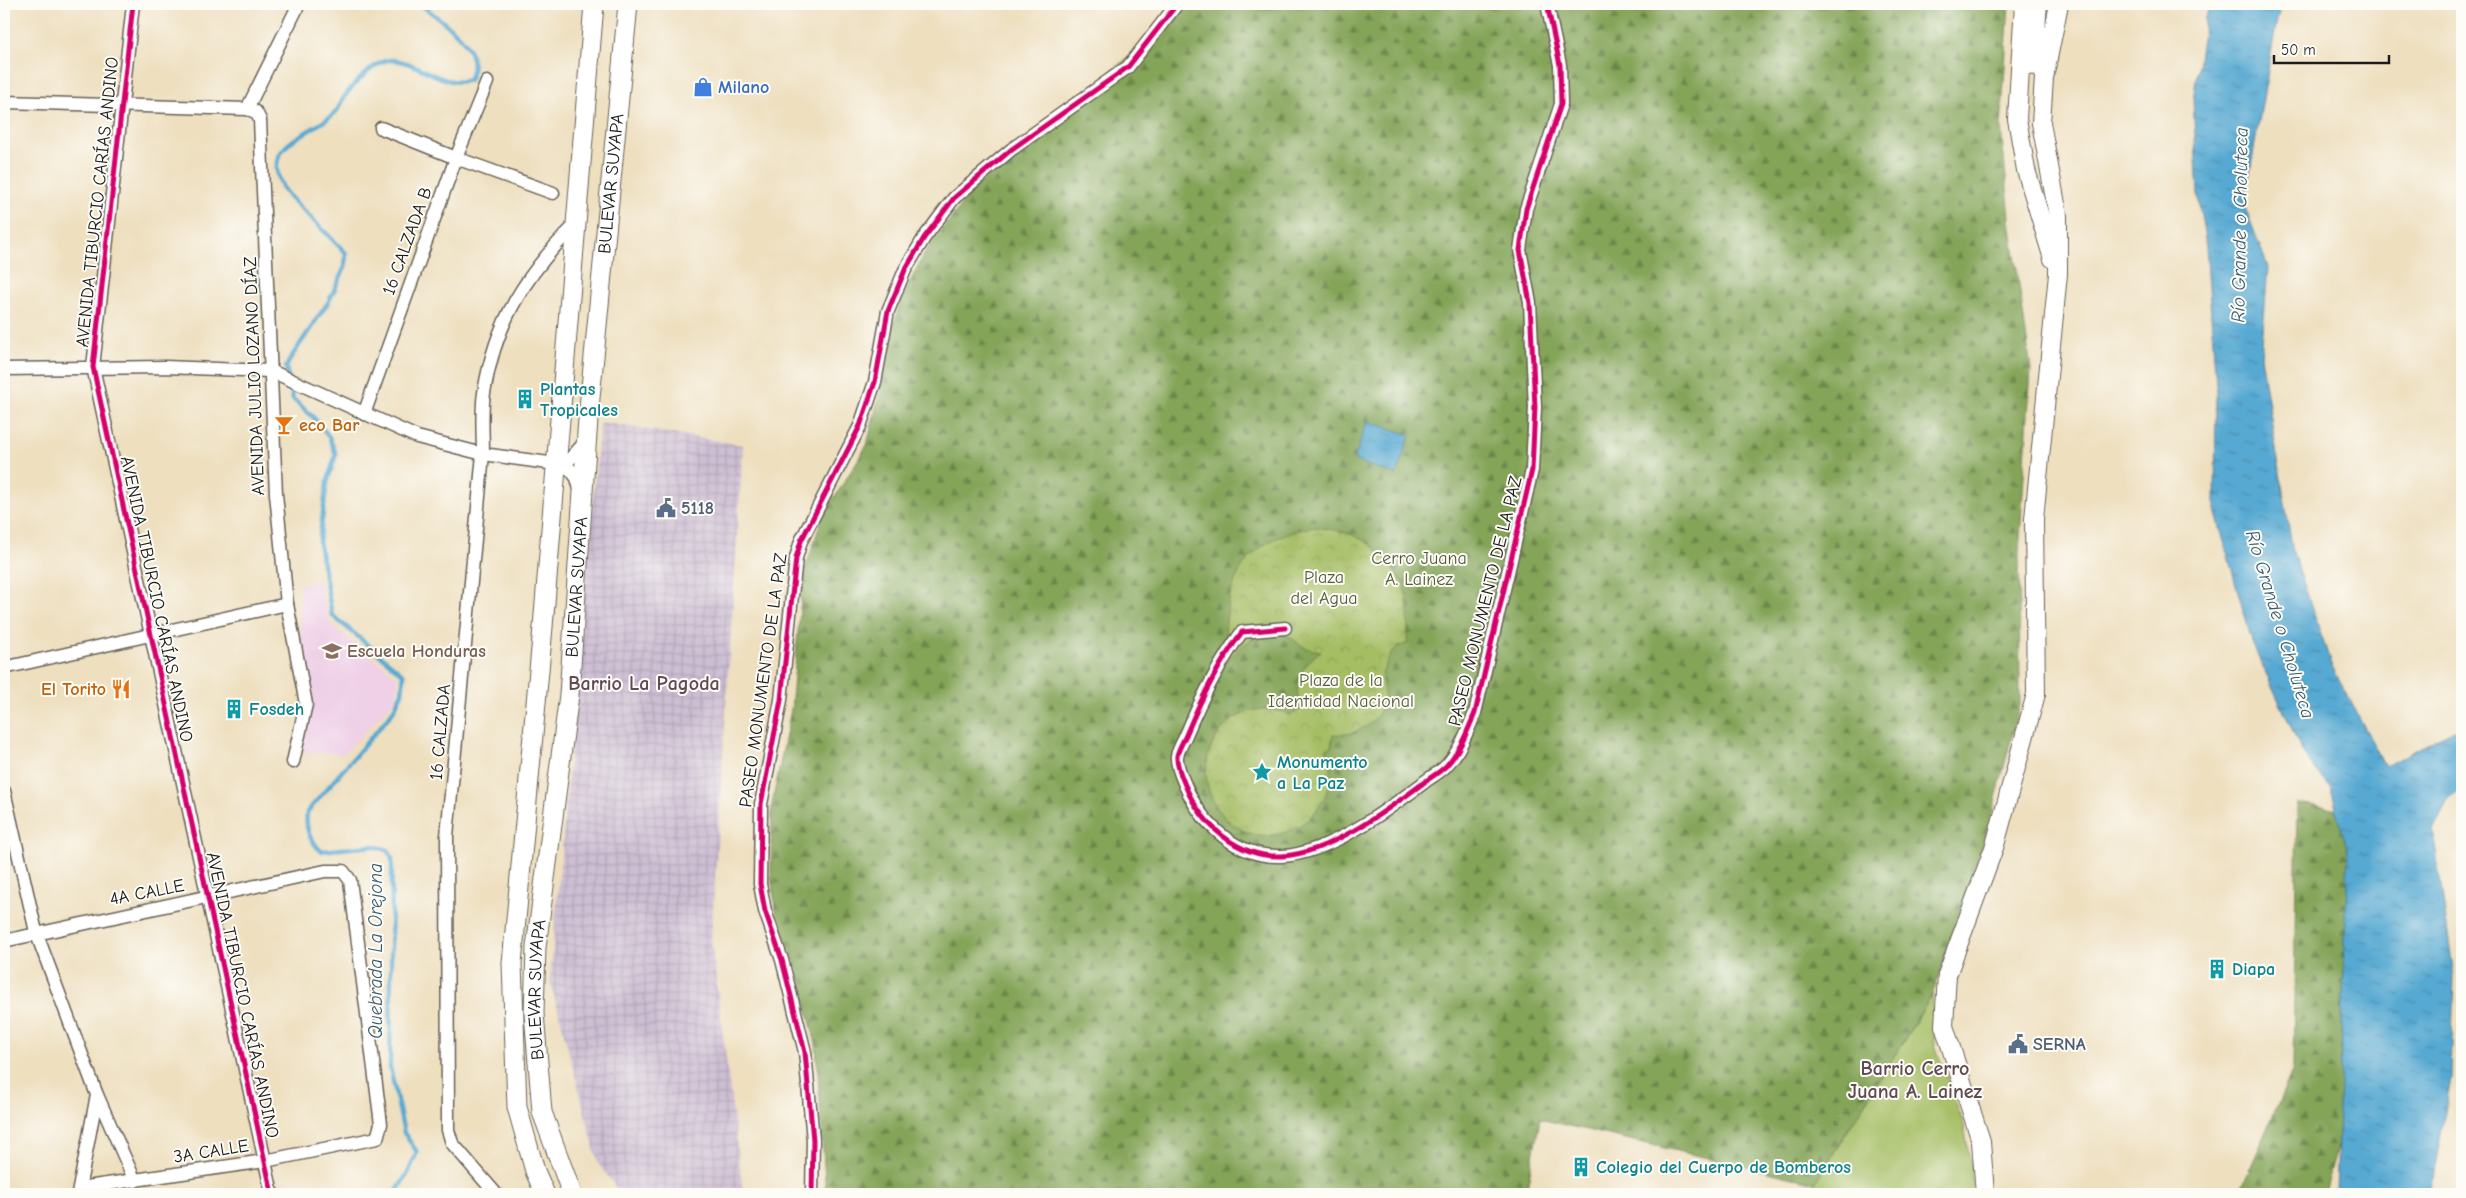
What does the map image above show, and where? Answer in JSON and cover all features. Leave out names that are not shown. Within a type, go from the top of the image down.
[{"type":"main road","name":"BULEVAR SUYAPA","points":[[545,1194],[535,1171],[517,1107],[512,963],[594,4]]},
{"type":"main road","name":"BULEVAR SUYAPA","points":[[572,1194],[542,1112],[534,988],[536,947],[569,695],[587,440],[628,4]]},
{"type":"main road","points":[[2024,4],[2017,119],[2026,170],[2058,274]]},
{"type":"main road","points":[[2038,4],[2031,117],[2039,178],[2040,218]]},
{"type":"main road","points":[[1985,1194],[1981,1141],[1944,1026],[1947,976],[1995,845],[2036,694],[2034,519],[2058,274],[2058,215],[2041,122],[2044,78],[2059,4]]},
{"type":"street","name":"AVENIDA TIBURCIO CARÍAS ANDINO","points":[[133,4],[93,367],[272,1194]]},
{"type":"street","points":[[4,102],[121,107],[247,109],[299,4]]},
{"type":"street","name":"PASEO MONUMENTO DE LA PAZ","points":[[812,1194],[814,1140],[805,1052],[782,960],[765,911],[760,884],[761,804],[780,700],[796,558],[801,541],[860,426],[875,382],[888,311],[905,270],[924,238],[954,198],[1012,149],[1128,67],[1177,4]]},
{"type":"street","name":"PASEO MONUMENTO DE LA PAZ","points":[[1286,628],[1242,632],[1214,674],[1194,715],[1177,757],[1182,778],[1193,805],[1209,826],[1227,840],[1250,851],[1281,857],[1304,853],[1333,840],[1396,803],[1445,766],[1463,742],[1475,713],[1532,470],[1535,407],[1530,303],[1520,250],[1526,210],[1560,104],[1560,65],[1547,4]]},
{"type":"street","name":"16 CALZADA B","points":[[364,414],[456,158],[487,82]]},
{"type":"street","name":"AVENIDA JULIO LOZANO DÍAZ","points":[[247,109],[256,112],[260,120],[262,132],[277,374],[276,494],[287,604],[306,704],[293,762]]},
{"type":"street","points":[[381,128],[456,158],[553,193]]},
{"type":"street","name":"16 CALZADA","points":[[496,1194],[452,1144],[448,1130],[447,836],[483,454],[484,394],[493,354],[509,312],[528,278],[575,225]]},
{"type":"street","points":[[4,370],[93,367],[277,374],[416,437],[483,454],[556,464],[570,469],[577,478],[582,499]]},
{"type":"street","points":[[556,464],[570,459],[587,440]]},
{"type":"street","points":[[4,668],[287,604]]},
{"type":"street","points":[[4,791],[36,932],[97,1095],[135,1181]]},
{"type":"street","name":"4A CALLE","points":[[4,941],[36,932],[208,898],[325,871],[343,871],[350,880],[381,1124],[377,1138]]},
{"type":"street","points":[[79,1191],[97,1095]]},
{"type":"street","name":"3A CALLE","points":[[79,1191],[265,1161],[377,1138]]},
{"type":"shaded area","points":[[600,422],[743,445],[711,940],[743,1194],[621,1194],[598,1163],[550,980]]},
{"type":"shaded area","name":"Escuela Honduras","points":[[318,581],[331,625],[398,677],[396,699],[344,754],[304,752],[299,584]]},
{"type":"green space","name":"Cerro Juana A. Lainez","points":[[1191,4],[2009,4],[2001,128],[2011,228],[2031,369],[2019,552],[2020,705],[1990,821],[1932,995],[1815,1183],[1540,1119],[1526,1194],[826,1194],[816,1045],[798,970],[777,917],[771,876],[772,804],[791,710],[803,576],[822,518],[867,445],[881,387],[891,332],[903,295],[927,249],[976,186]]},
{"type":"green space","points":[[1312,527],[1336,530],[1357,537],[1366,542],[1383,557],[1400,578],[1406,593],[1408,607],[1407,644],[1394,650],[1385,665],[1382,676],[1384,700],[1375,718],[1370,724],[1349,734],[1333,734],[1331,747],[1326,749],[1331,764],[1330,779],[1325,796],[1316,810],[1304,822],[1290,830],[1274,835],[1258,835],[1242,830],[1227,819],[1212,800],[1206,778],[1208,757],[1216,738],[1229,723],[1247,712],[1268,709],[1291,715],[1301,709],[1298,700],[1300,676],[1308,662],[1321,651],[1312,650],[1300,645],[1290,637],[1280,634],[1262,635],[1246,643],[1226,663],[1225,637],[1227,614],[1231,593],[1238,574],[1249,558],[1265,545],[1286,534]]},
{"type":"green space","points":[[2297,803],[2353,811],[2352,1088],[2325,1194],[2239,1194],[2293,1070]]},
{"type":"green space","points":[[1932,995],[1935,1045],[1964,1125],[1973,1181],[1972,1194],[1803,1194],[1815,1183]]},
{"type":"water","name":"Río Grande o Choluteca","points":[[2211,4],[2282,4],[2277,20],[2244,205],[2268,267],[2261,357],[2293,552],[2331,664],[2385,766],[2462,726],[2462,787],[2447,802],[2433,830],[2454,976],[2451,1078],[2430,1194],[2336,1194],[2348,852],[2331,789],[2303,753],[2253,645],[2215,510],[2216,385],[2206,246],[2198,196],[2193,100],[2205,18]]},
{"type":"water","points":[[1367,421],[1410,435],[1396,475],[1354,460]]},
{"type":"waterway","name":"Quebrada La Orejona","points":[[395,1194],[409,1171],[417,1152],[404,1133],[390,1067],[392,858],[388,850],[373,846],[321,851],[313,842],[307,829],[307,812],[392,713],[402,693],[404,675],[332,615],[319,542],[327,483],[336,454],[329,437],[314,418],[293,399],[286,367],[329,301],[345,267],[346,253],[286,193],[278,176],[277,163],[281,152],[290,143],[336,112],[343,99],[357,82],[383,61],[399,61],[409,64],[449,81],[469,80],[473,68],[472,56],[467,46],[450,27],[420,4]]},
{"type":"cycle path","points":[[133,4],[93,367],[272,1194]]},
{"type":"cycle path","points":[[812,1194],[813,1140],[805,1052],[782,960],[765,911],[760,884],[761,804],[781,700],[796,558],[801,541],[860,426],[875,382],[888,311],[905,270],[924,238],[954,198],[1012,149],[1128,67],[1177,4]]},
{"type":"cycle path","points":[[1285,628],[1242,632],[1211,682],[1177,756],[1178,767],[1192,799],[1211,825],[1236,845],[1266,855],[1282,856],[1318,848],[1356,829],[1440,771],[1459,748],[1475,713],[1532,470],[1535,407],[1530,303],[1520,250],[1526,209],[1561,104],[1560,65],[1547,4]]},
{"type":"place","name":"Milano","points":[[703,87]]},
{"type":"place","name":"Plantas Tropicales","points":[[525,399]]},
{"type":"place","name":"eco Bar","points":[[284,425]]},
{"type":"place","name":"5118","points":[[666,508]]},
{"type":"place","name":"Escuela Honduras","points":[[332,651]]},
{"type":"place","name":"El Torito","points":[[121,689]]},
{"type":"place","name":"Fosdeh","points":[[234,709]]},
{"type":"place","name":"Monumento a La Paz","points":[[1262,772]]},
{"type":"place","name":"Diapa","points":[[2217,969]]},
{"type":"place","name":"SERNA","points":[[2018,1044]]},
{"type":"place","name":"Colegio del Cuerpo de Bomberos","points":[[1581,1167]]},
{"type":"district","name":"Barrio La Pagoda","points":[[644,683]]},
{"type":"district","name":"Barrio Cerro Juana A. Lainez","points":[[1915,1080]]},
{"type":"park label","name":"Plaza del Agua","points":[[1324,587]]},
{"type":"park label","name":"Plaza de la Identidad Nacional","points":[[1341,690]]}]
